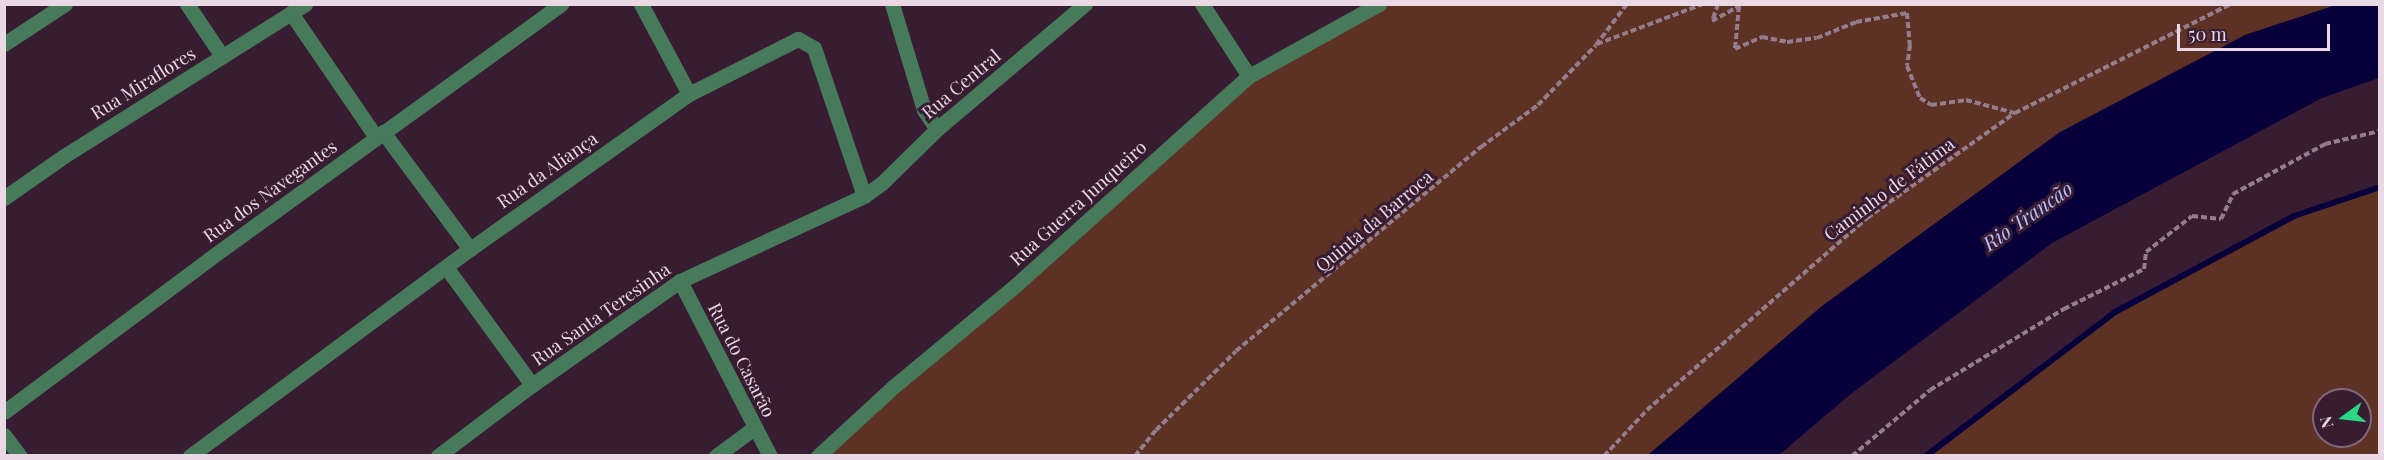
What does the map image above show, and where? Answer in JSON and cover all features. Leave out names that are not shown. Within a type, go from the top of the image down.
[{"type":"street","points":[[4,44],[65,4]]},
{"type":"street","points":[[187,4],[222,56]]},
{"type":"street","name":"Rua Miraflores","points":[[4,198],[64,156],[305,4]]},
{"type":"street","name":"Rua dos Navegantes","points":[[4,412],[380,134],[561,4]]},
{"type":"street","points":[[641,4],[689,94]]},
{"type":"street","points":[[892,4],[924,110],[937,129]]},
{"type":"street","name":"Rua Central","points":[[864,196],[882,183],[937,129],[1085,4]]},
{"type":"street","points":[[1202,4],[1249,76]]},
{"type":"street","name":"Rua Guerra Junqueiro","points":[[818,456],[893,387],[1025,277],[1249,76],[1380,4]]},
{"type":"street","points":[[291,13],[380,134],[470,249]]},
{"type":"street","name":"Rua da Aliança","points":[[190,456],[470,249],[689,94],[798,39],[814,48],[864,196]]},
{"type":"street","name":"Rua Santa Teresinha","points":[[438,456],[461,449],[532,385],[680,281],[864,196]]},
{"type":"street","points":[[446,267],[532,385]]},
{"type":"street","name":"Rua do Casarão","points":[[680,281],[770,456]]},
{"type":"street","points":[[716,456],[754,428]]},
{"type":"street","points":[[4,435],[20,456]]},
{"type":"path","name":"Quinta da Barroca","points":[[1135,456],[1156,430],[1236,351],[1481,147],[1538,105],[1596,45],[1626,4]]},
{"type":"path","points":[[1596,45],[1703,4]]},
{"type":"path","points":[[1718,4],[1712,21],[1739,6],[1735,49],[1762,37],[1787,42],[1817,38],[1856,22],[1907,13],[1910,45],[1907,66],[1920,98],[1931,105],[1966,100],[2016,113]]},
{"type":"path","name":"Caminho de Fátima","points":[[1604,456],[1647,410],[1867,218],[2016,113],[2231,4]]},
{"type":"path","points":[[1852,456],[1930,390],[2064,309],[2144,269],[2146,252],[2192,216],[2221,219],[2233,194],[2325,144],[2379,131]]},
{"type":"shaded area","points":[[1379,5],[2336,5],[2245,35],[1822,306],[1648,455],[820,456],[1249,76]]},
{"type":"shaded area","points":[[2379,187],[2379,455],[1926,455],[2115,312],[2294,216]]},
{"type":"water","name":"Rio Trancão","points":[[2336,5],[2379,5],[2379,78],[2322,98],[2052,243],[1852,393],[1779,455],[1648,455],[1822,306],[2060,132],[2245,35]]},
{"type":"waterway","points":[[1926,456],[2115,312],[2294,216],[2380,187]]}]
